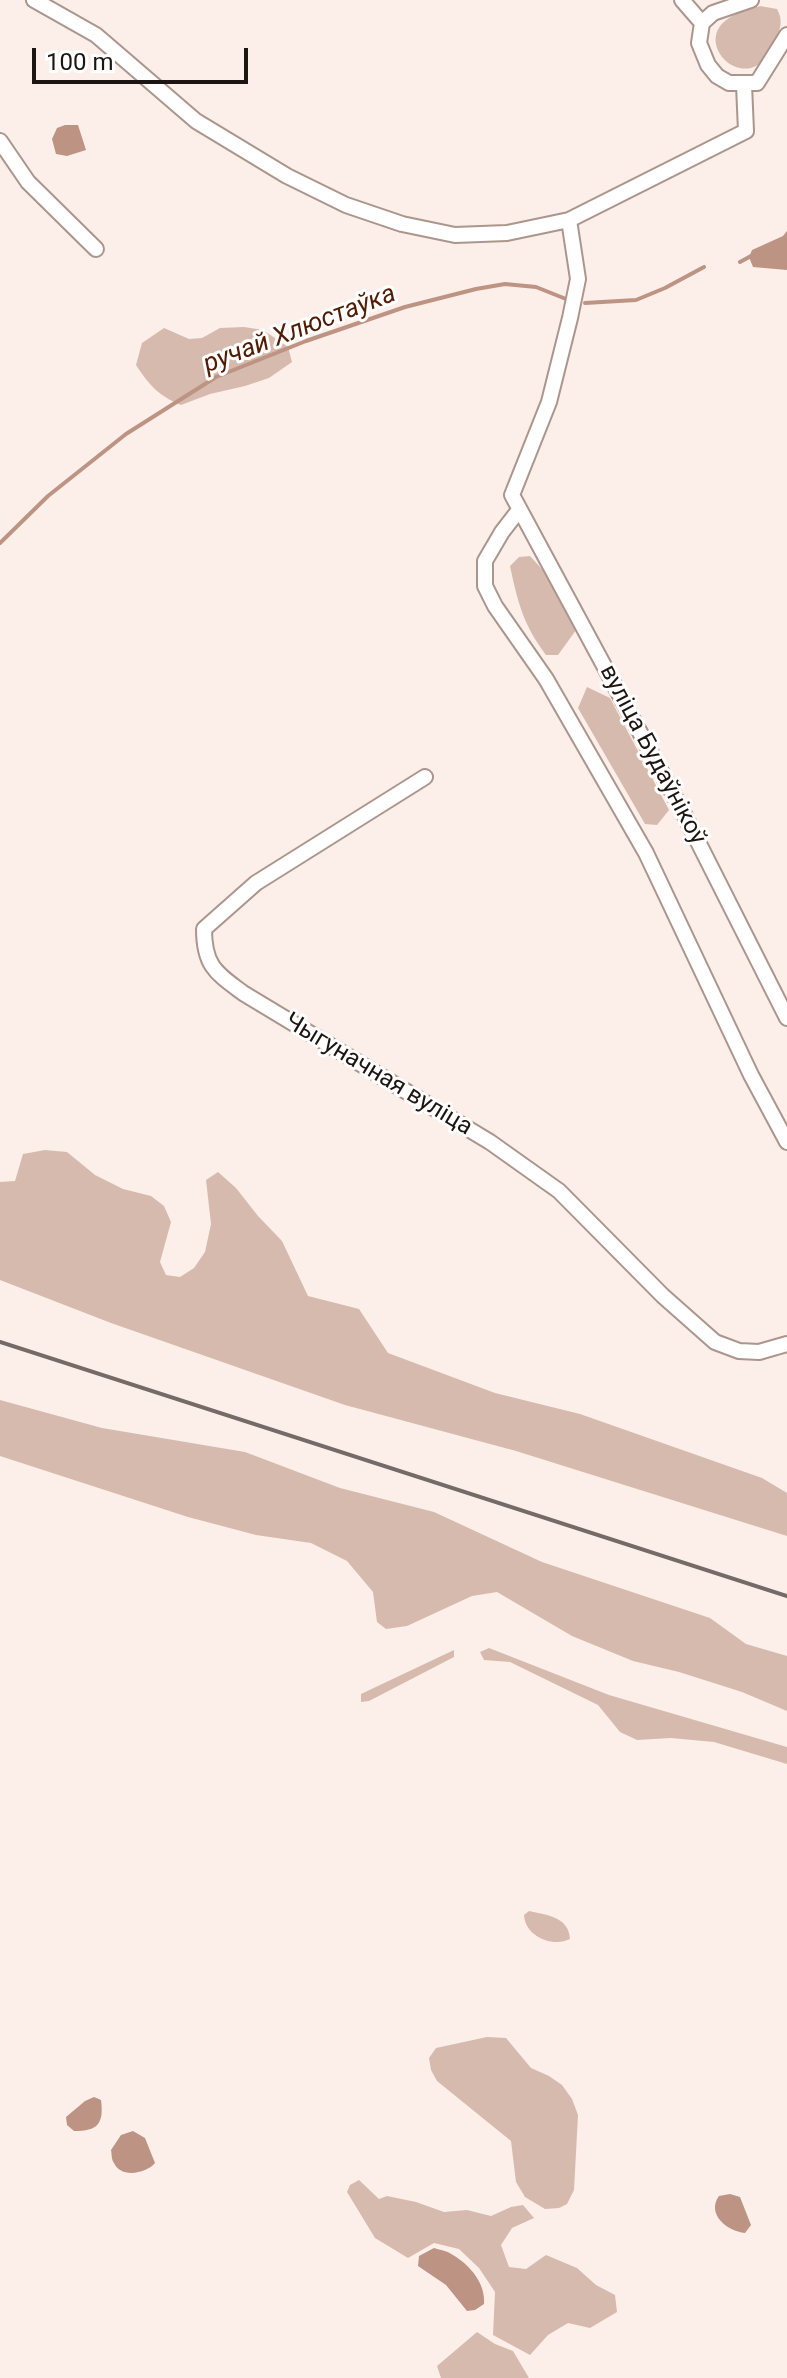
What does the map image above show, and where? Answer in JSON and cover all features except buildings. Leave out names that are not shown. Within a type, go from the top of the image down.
[{"type":"street","points":[[34,0],[96,35],[196,121],[287,176],[346,205],[402,224],[455,235],[507,233],[569,220],[746,131],[744,85]]},
{"type":"street","points":[[682,0],[702,23]]},
{"type":"street","points":[[751,0],[713,13],[702,23],[699,43],[708,65],[717,76],[729,83],[757,83],[787,35]]},
{"type":"street","points":[[0,141],[28,182],[96,249]]},
{"type":"street","name":"вуліца Будаўнікоў","points":[[569,220],[578,279],[573,305],[549,402],[512,495],[685,816],[787,1018]]},
{"type":"street","points":[[519,510],[485,561],[485,586],[495,606],[546,679],[646,853],[751,1075],[786,1137]]},
{"type":"street","name":"Чыгуначная вуліца","points":[[425,777],[256,883],[223,911],[204,929],[204,949],[216,973],[243,993],[490,1142],[559,1191],[663,1296],[715,1342],[739,1351],[759,1352],[787,1344]]},
{"type":"shaded area","points":[[760,6],[777,9],[781,22],[778,35],[765,58],[754,67],[743,69],[733,66],[718,51],[718,30],[733,16]]},
{"type":"shaded area","points":[[78,125],[86,150],[67,156],[56,154],[52,139],[57,128]]},
{"type":"shaded area","points":[[787,231],[787,270],[753,267],[749,257],[752,250],[783,236]]},
{"type":"shaded area","points":[[164,328],[189,339],[202,338],[220,328],[263,330],[288,347],[292,362],[269,378],[181,405],[155,389],[136,365],[142,343]]},
{"type":"shaded area","points":[[530,556],[550,578],[579,626],[558,655],[546,655],[532,633],[519,602],[510,566],[519,557]]},
{"type":"shaded area","points":[[587,687],[610,698],[669,810],[657,825],[645,824],[578,708]]},
{"type":"shaded area","points":[[45,1150],[67,1152],[95,1175],[123,1189],[151,1196],[164,1206],[171,1222],[160,1262],[166,1275],[180,1277],[194,1268],[205,1252],[211,1224],[206,1180],[218,1172],[282,1241],[308,1296],[359,1309],[388,1353],[495,1393],[580,1414],[762,1478],[787,1493],[787,1536],[516,1451],[345,1405],[111,1323],[0,1280],[0,1182],[15,1181],[23,1154]]},
{"type":"shaded area","points":[[0,1400],[102,1428],[245,1452],[340,1488],[434,1512],[542,1562],[710,1618],[746,1644],[787,1656],[787,1711],[742,1692],[633,1661],[572,1636],[497,1592],[472,1596],[407,1626],[386,1629],[377,1622],[373,1592],[347,1561],[311,1543],[256,1535],[188,1517],[0,1456]]},
{"type":"shaded area","points":[[489,1648],[609,1695],[787,1747],[787,1764],[714,1742],[671,1738],[637,1740],[620,1732],[598,1705],[510,1662],[484,1660],[480,1652]]},
{"type":"shaded area","points":[[454,1650],[454,1657],[369,1701],[361,1702],[361,1694]]},
{"type":"shaded area","points":[[529,1911],[561,1922],[566,1926],[570,1939],[555,1942],[534,1934],[524,1915]]},
{"type":"shaded area","points":[[487,2037],[506,2038],[531,2068],[562,2085],[572,2099],[578,2115],[574,2190],[567,2204],[559,2208],[545,2209],[525,2197],[516,2182],[511,2141],[437,2081],[431,2070],[429,2058],[436,2048]]},
{"type":"shaded area","points":[[94,2097],[101,2100],[98,2124],[89,2130],[74,2131],[67,2125],[66,2117]]},
{"type":"shaded area","points":[[133,2131],[145,2138],[155,2163],[140,2172],[128,2173],[117,2168],[111,2150],[121,2135]]},
{"type":"shaded area","points":[[359,2180],[379,2199],[387,2196],[444,2212],[467,2210],[491,2216],[523,2205],[534,2218],[512,2228],[501,2245],[509,2267],[526,2269],[546,2255],[577,2268],[596,2285],[615,2295],[617,2312],[590,2328],[568,2323],[548,2335],[530,2355],[493,2335],[495,2292],[479,2268],[459,2249],[434,2243],[408,2258],[375,2238],[347,2192],[350,2185]]},
{"type":"shaded area","points":[[730,2194],[740,2197],[751,2225],[745,2233],[725,2225],[717,2215],[715,2209],[719,2196]]},
{"type":"shaded area","points":[[434,2248],[451,2254],[471,2270],[480,2282],[484,2304],[467,2311],[446,2285],[418,2266],[419,2256]]},
{"type":"shaded area","points":[[477,2332],[513,2351],[529,2378],[441,2378],[437,2366]]},
{"type":"waterway","name":"ручай Хлюстаўка","points":[[740,262],[751,256]]},
{"type":"waterway","name":"ручай Хлюстаўка","points":[[585,303],[636,300],[704,267]]},
{"type":"waterway","name":"ручай Хлюстаўка","points":[[0,543],[48,496],[126,434],[216,377],[306,341],[405,307],[476,289],[505,284],[536,287],[566,299]]},
{"type":"railway","points":[[0,1342],[787,1596]]}]
